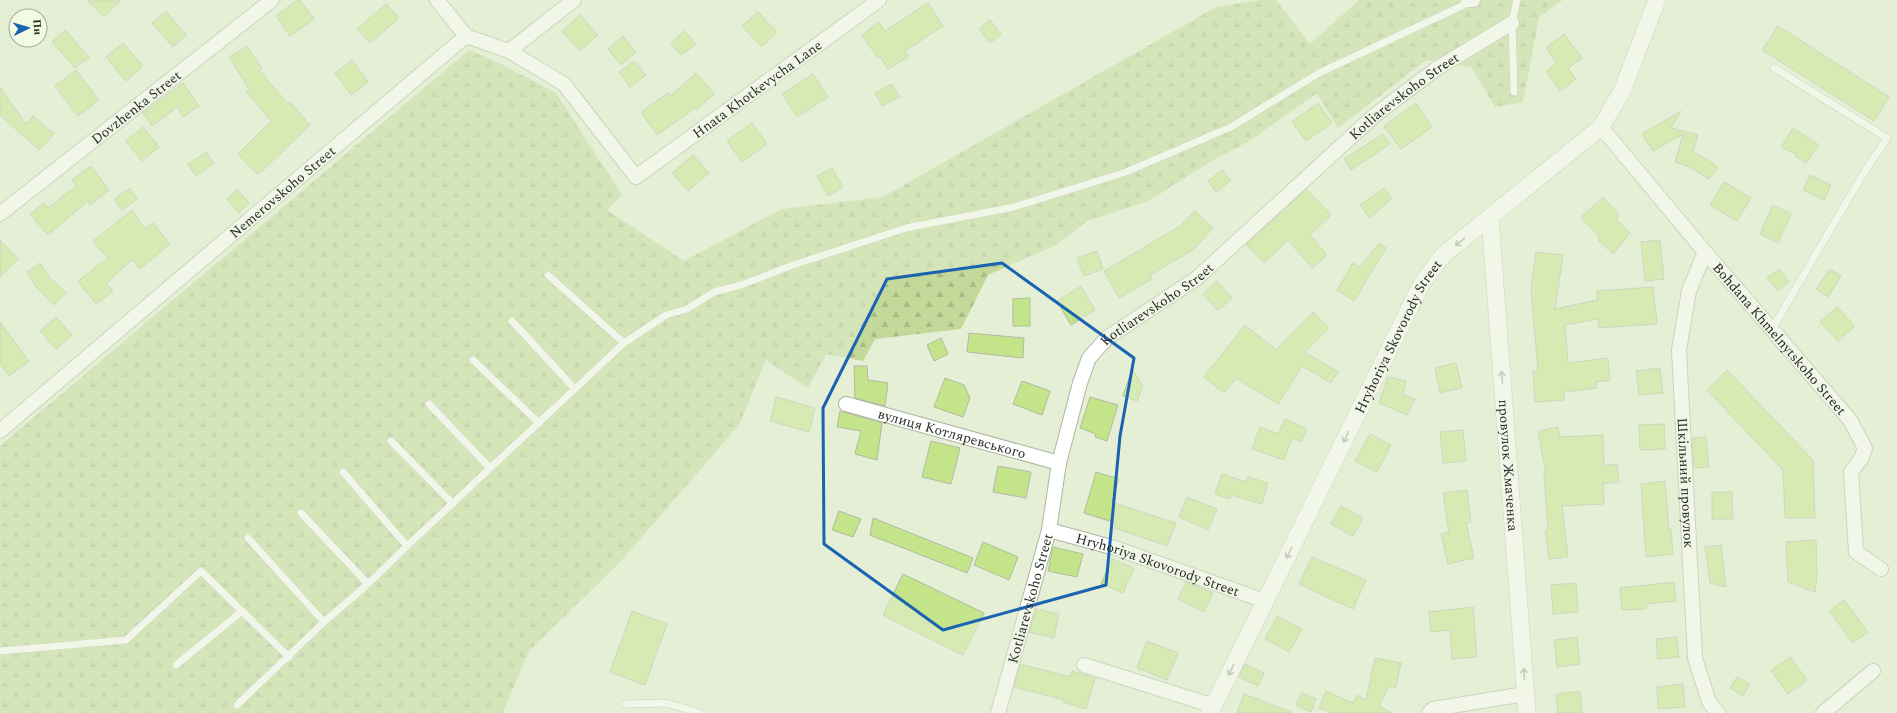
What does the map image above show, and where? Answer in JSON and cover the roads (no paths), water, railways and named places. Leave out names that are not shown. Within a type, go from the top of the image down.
[{"type":"street","name":"Dovzhenka Street","points":[[0,214],[272,0]]},
{"type":"street","points":[[437,0],[466,36],[508,51],[574,0]]},
{"type":"street","name":"Hnata Khotkevycha Lane","points":[[508,51],[564,84],[636,177],[879,0]]},
{"type":"street","points":[[1468,0],[1473,0]]},
{"type":"street","points":[[1601,127],[1622,91],[1657,0]]},
{"type":"street","name":"Kotliarevskoho Street","points":[[998,713],[1049,530],[1059,463],[1080,383],[1089,358],[1107,338],[1197,278],[1375,115],[1436,69],[1512,23]]},
{"type":"street","name":"Nemerovskoho Street","points":[[0,431],[466,36]]},
{"type":"street","name":"Hryhoriya Skovorody Street","points":[[1084,666],[1212,710],[1422,283],[1443,255],[1601,127]]},
{"type":"street","name":"Bohdana Khmelnytskoho Street","points":[[1601,127],[1705,252],[1850,420],[1865,448],[1861,459],[1851,472],[1856,552],[1880,569]]},
{"type":"street","name":"провулок Жмаченка","points":[[1490,217],[1527,713]]},
{"type":"street","name":"Шкільний провулок","points":[[1705,252],[1689,291],[1679,350],[1695,658],[1709,702],[1718,713]]},
{"type":"street","name":"вулиця Котляревського","points":[[846,404],[1059,463]]},
{"type":"street","name":"Hryhoriya Skovorody Street","points":[[1049,530],[1115,548],[1265,601]]},
{"type":"street","points":[[1823,713],[1873,671]]},
{"type":"street","points":[[1429,713],[1433,709],[1525,694]]},
{"type":"lane","points":[[237,705],[624,343],[666,315],[687,309],[714,292],[741,285],[793,265],[906,228],[1014,207],[1126,172],[1231,127],[1319,73],[1473,0]]},
{"type":"lane","points":[[1514,92],[1512,23],[1517,0]]},
{"type":"lane","points":[[1772,329],[1887,138],[1774,68]]},
{"type":"lane","points":[[548,275],[624,343]]},
{"type":"lane","points":[[512,321],[575,389]]},
{"type":"lane","points":[[472,360],[539,423]]},
{"type":"lane","points":[[429,404],[490,468]]},
{"type":"lane","points":[[392,441],[453,504]]},
{"type":"lane","points":[[343,472],[406,546]]},
{"type":"lane","points":[[301,513],[368,584]]},
{"type":"lane","points":[[248,538],[324,622]]},
{"type":"lane","points":[[0,651],[126,640],[201,571],[241,612],[289,657]]},
{"type":"lane","points":[[176,665],[241,612]]},
{"type":"lane","points":[[625,704],[666,703],[700,713]]}]
